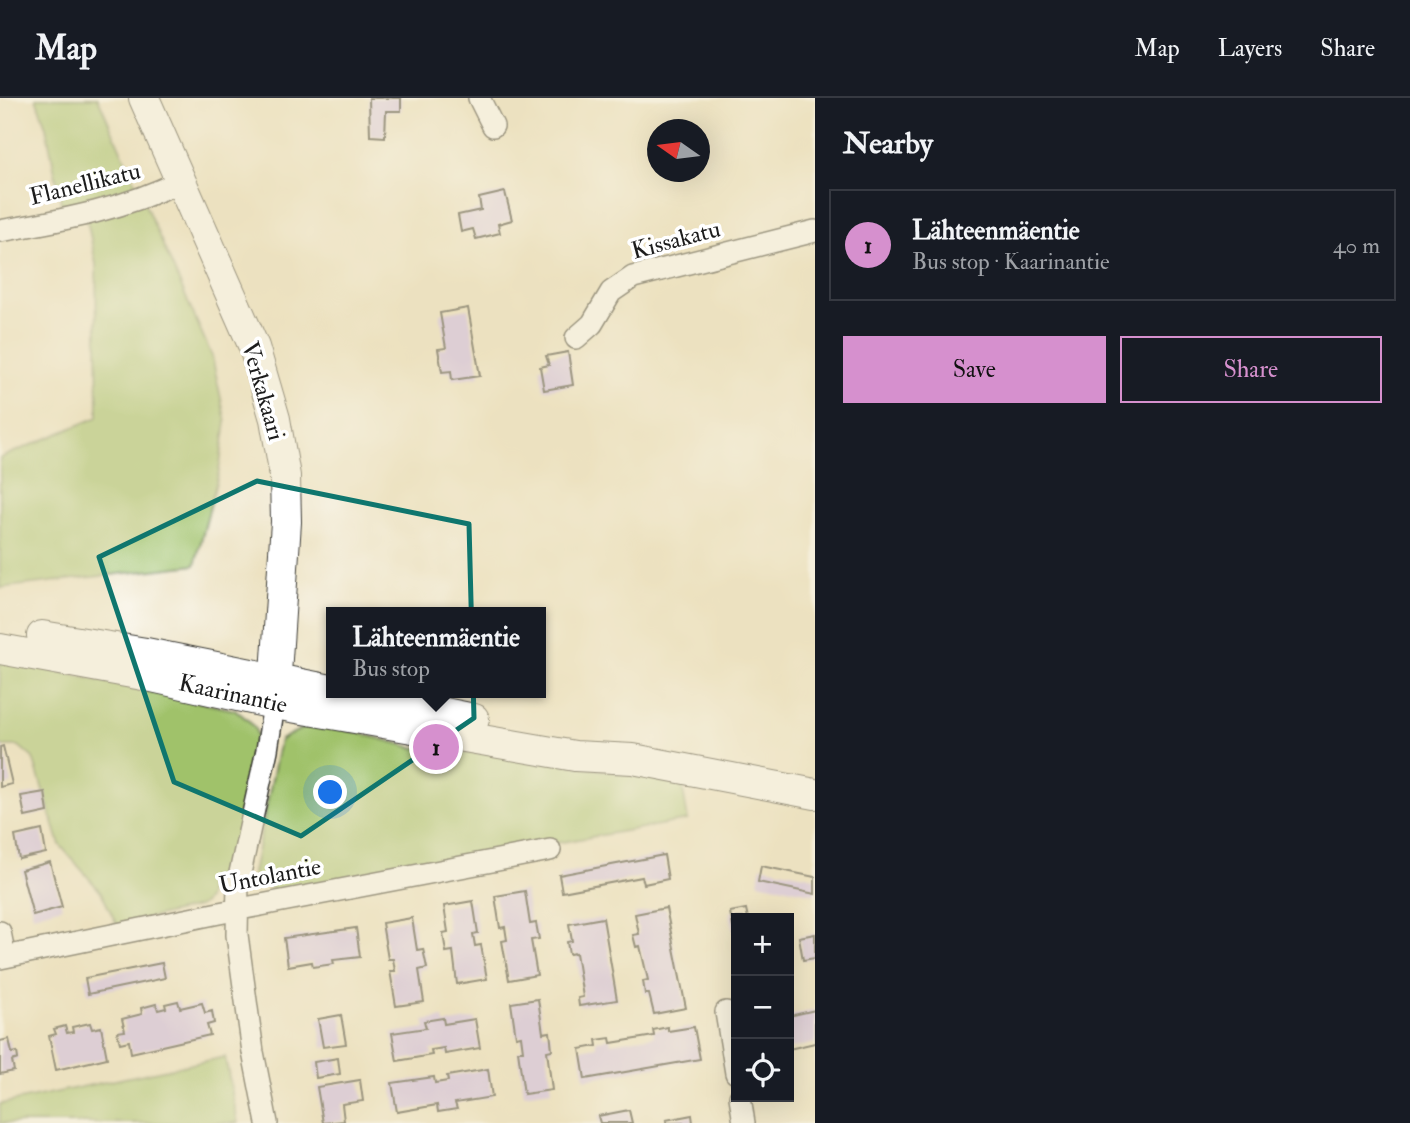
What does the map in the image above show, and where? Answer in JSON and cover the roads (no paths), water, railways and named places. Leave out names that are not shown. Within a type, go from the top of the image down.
[{"type":"main road","name":"Verkakaari","points":[[144,98],[254,347],[275,419],[285,476],[286,522],[276,691]]},
{"type":"main road","name":"Kaarinantie","points":[[0,629],[146,653],[276,691],[575,756],[633,759],[815,794]]},
{"type":"main road","name":"Kaarinantie","points":[[0,649],[143,675],[276,691],[326,690]]},
{"type":"main road","name":"Kaarinantie","points":[[371,698],[578,740],[633,759]]},
{"type":"street","points":[[479,98],[493,126]]},
{"type":"street","name":"Flanellikatu","points":[[0,231],[122,206],[150,197],[180,181]]},
{"type":"street","name":"Kissakatu","points":[[576,338],[592,324],[611,292],[633,277],[815,231]]},
{"type":"street","points":[[267,1123],[253,1052],[237,935],[237,909],[238,882],[267,750],[276,691]]},
{"type":"street","name":"Untolantie","points":[[3,958],[237,909],[550,850]]},
{"type":"street","points":[[0,932],[3,958]]},
{"type":"street","points":[[726,1012],[731,1042]]},
{"type":"street","points":[[741,1102],[744,1123]]},
{"type":"place","name":"Lähteenmäentie","points":[[436,747]]}]
